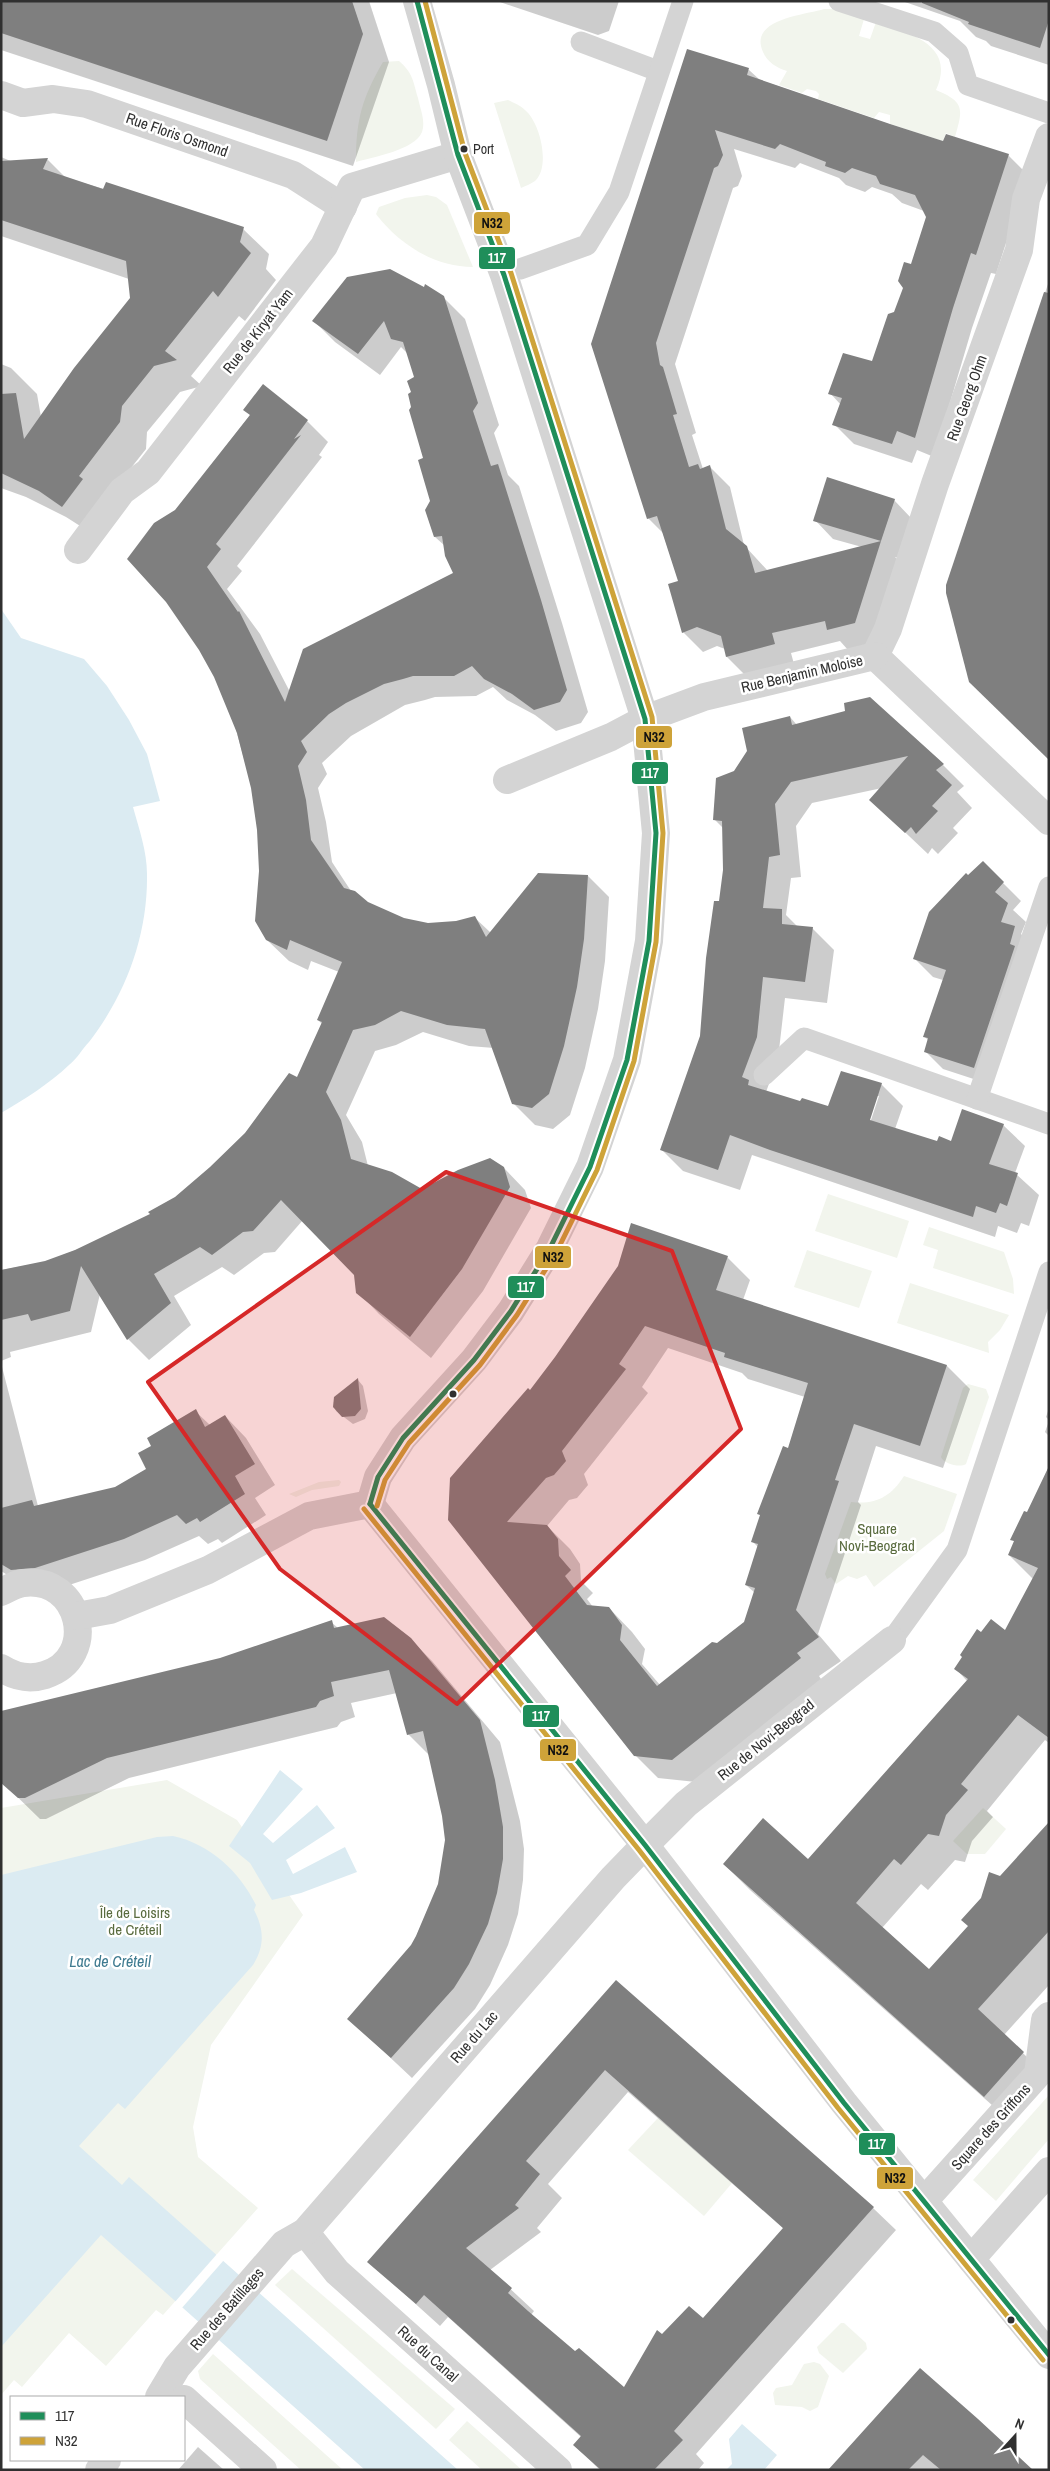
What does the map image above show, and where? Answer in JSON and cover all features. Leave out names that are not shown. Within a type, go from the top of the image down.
[{"type":"street","points":[[370,1504],[378,1477],[402,1438],[474,1360],[511,1311],[550,1248],[590,1167],[627,1060],[649,941],[656,833],[645,720],[504,275],[458,155],[442,86],[417,1]]},
{"type":"street","points":[[520,269],[588,245],[619,192],[682,1]]},
{"type":"street","points":[[839,1],[934,32],[958,53],[968,85],[1049,113]]},
{"type":"street","points":[[581,42],[658,71]]},
{"type":"street","name":"Rue Floris Osmond","points":[[1,95],[23,103],[53,99],[87,104],[293,175],[343,207]]},
{"type":"street","name":"Rue Georg Ohm","points":[[875,656],[888,628],[935,484],[1019,250],[1026,199],[1049,137]]},
{"type":"street","name":"Rue de Kiryat Yam","points":[[78,550],[122,491],[148,472],[324,246],[352,188],[458,155]]},
{"type":"street","name":"Rue Benjamin Moloise","points":[[507,780],[611,737],[645,720],[704,697],[875,656],[1049,821]]},
{"type":"street","points":[[977,1099],[1049,887]]},
{"type":"street","points":[[764,1075],[804,1038],[1049,1124]]},
{"type":"street","points":[[892,1640],[957,1550],[1049,1272]]},
{"type":"street","points":[[76,1616],[110,1610],[208,1570],[309,1516],[370,1504]]},
{"type":"street","points":[[370,1504],[645,1844],[844,2103],[1049,2355]]},
{"type":"street","points":[[1,1592],[21,1583],[37,1582],[48,1586],[63,1594],[76,1616],[79,1629],[76,1646],[66,1663],[52,1673],[36,1678],[26,1678],[9,1674],[1,1668]]},
{"type":"street","name":"Rue de Novi-Beograd","points":[[645,1844],[686,1804],[892,1640]]},
{"type":"street","name":"Rue du Lac","points":[[305,2232],[613,1878],[645,1844]]},
{"type":"street","name":"Square des Griffons","points":[[924,2201],[1038,2074],[1045,2020],[1049,2016]]},
{"type":"street","points":[[971,2260],[1049,2171]]},
{"type":"street","name":"Rue des Batillages","points":[[173,2395],[177,2367],[284,2244],[305,2232]]},
{"type":"street","name":"Rue du Canal","points":[[305,2232],[337,2272],[558,2470]]},
{"type":"street","points":[[185,2405],[263,2470]]},
{"type":"highlighted area","points":[[446,1172],[672,1251],[741,1429],[457,1704],[280,1569],[148,1382]]},
{"type":"green space","points":[[824,9],[835,9],[864,19],[859,36],[870,39],[876,22],[915,36],[935,51],[940,62],[941,74],[936,90],[952,98],[959,108],[960,113],[955,137],[946,133],[943,141],[890,124],[890,115],[879,112],[874,118],[818,99],[819,94],[816,91],[807,89],[802,93],[779,85],[787,71],[773,64],[765,56],[761,41],[764,32],[771,25],[781,20]]},
{"type":"green space","points":[[399,61],[410,73],[413,82],[423,119],[422,132],[411,144],[403,148],[356,162],[357,134],[365,98],[383,62]]},
{"type":"green space","points":[[508,100],[521,107],[530,116],[535,124],[542,145],[543,156],[540,174],[535,181],[521,188],[494,103]]},
{"type":"green space","points":[[427,195],[436,197],[447,205],[473,267],[445,263],[418,252],[395,235],[376,214],[379,207],[405,198]]},
{"type":"green space","points":[[828,1194],[909,1221],[897,1258],[815,1231]]},
{"type":"green space","points":[[929,1227],[1004,1252],[1013,1279],[1014,1294],[933,1268],[938,1250],[923,1245]]},
{"type":"green space","points":[[807,1250],[872,1271],[859,1308],[794,1287]]},
{"type":"green space","points":[[910,1283],[1009,1315],[1000,1330],[988,1342],[989,1353],[897,1323]]},
{"type":"green space","points":[[968,1384],[986,1389],[989,1397],[966,1464],[956,1465],[945,1462],[941,1457],[963,1388]]},
{"type":"green space","name":"Square Novi-Beograd","points":[[904,1476],[957,1494],[944,1531],[874,1587],[866,1575],[857,1579],[848,1576],[836,1584],[831,1577],[827,1579],[825,1574],[851,1502],[868,1502],[882,1498],[894,1489]]},
{"type":"green space","points":[[339,1480],[341,1482],[339,1486],[312,1490],[296,1497],[289,1494],[319,1482]]},
{"type":"green space","name":"Lac de Créteil","points":[[167,1780],[237,1820],[303,1915],[211,2045],[193,2127],[198,2157],[258,2208],[163,2315],[156,2310],[106,2366],[69,2333],[22,2387],[14,2380],[1,2395],[1,1808]]},
{"type":"green space","points":[[983,1808],[1006,1829],[985,1854],[967,1854],[953,1841]]},
{"type":"green space","points":[[1049,2095],[1049,2139],[996,2201],[973,2180]]},
{"type":"green space","points":[[658,2118],[732,2183],[704,2216],[628,2150]]},
{"type":"green space","points":[[292,2269],[455,2409],[436,2429],[275,2285]]},
{"type":"green space","points":[[841,2323],[844,2323],[866,2343],[867,2349],[843,2373],[819,2353],[817,2347]]},
{"type":"green space","points":[[213,2354],[343,2470],[301,2470],[200,2379],[198,2371]]},
{"type":"green space","points":[[814,2362],[820,2364],[829,2376],[818,2407],[810,2411],[802,2407],[775,2405],[773,2393],[776,2388],[792,2385],[804,2364]]},
{"type":"green space","points":[[467,2421],[522,2470],[482,2470],[449,2440]]},
{"type":"water","points":[[1,609],[21,638],[84,659],[107,686],[129,720],[147,754],[160,801],[133,807],[146,857],[147,874],[144,919],[132,963],[114,1004],[102,1024],[72,1063],[28,1097],[1,1113]]},
{"type":"water","points":[[280,1770],[303,1789],[263,1834],[273,1843],[317,1805],[335,1828],[286,1860],[293,1874],[345,1847],[357,1872],[301,1893],[272,1900],[250,1863],[229,1846]]},
{"type":"water","name":"Lac de Créteil","points":[[173,1836],[199,1845],[211,1852],[232,1870],[241,1881],[256,1905],[254,1910],[260,1924],[262,1938],[260,1951],[253,1965],[125,2109],[118,2103],[79,2146],[122,2185],[129,2177],[458,2470],[365,2470],[101,2235],[1,2347],[1,1875],[157,1837]]},
{"type":"water","points":[[742,2424],[777,2455],[764,2470],[726,2470],[732,2464],[729,2439]]},
{"type":"pier","points":[[217,2254],[224,2260],[181,2309],[174,2303]]},
{"type":"building","points":[[1,1],[352,1],[363,34],[327,141],[1,33]]},
{"type":"building","points":[[922,1],[1049,1],[1049,20],[1040,48],[968,24],[969,22],[922,3]]},
{"type":"building","points":[[687,49],[749,68],[747,75],[890,124],[943,141],[946,134],[1009,154],[976,255],[971,253],[915,438],[897,431],[892,444],[832,425],[842,398],[828,394],[843,353],[872,361],[888,314],[894,312],[903,288],[898,281],[904,262],[911,264],[926,217],[915,195],[880,184],[876,176],[852,168],[845,173],[825,166],[826,162],[780,144],[775,149],[715,130],[723,155],[718,166],[714,168],[656,343],[660,365],[663,367],[677,414],[673,415],[689,467],[698,464],[700,469],[710,465],[726,529],[747,546],[755,573],[881,541],[855,623],[827,630],[825,621],[772,633],[775,644],[726,657],[721,636],[697,627],[682,633],[668,584],[678,581],[657,516],[647,519],[591,344]]},
{"type":"building","points":[[48,158],[43,169],[103,189],[106,182],[244,227],[240,242],[251,253],[218,297],[213,291],[165,351],[177,360],[154,366],[122,406],[120,422],[79,476],[83,479],[62,507],[39,491],[1,473],[1,394],[16,393],[24,439],[74,368],[130,298],[126,261],[1,220],[1,161]]},
{"type":"building","points":[[390,269],[424,287],[425,284],[444,296],[478,403],[473,411],[491,466],[498,464],[567,690],[560,702],[534,710],[512,694],[484,679],[472,666],[454,676],[413,676],[384,684],[346,703],[329,714],[301,741],[307,752],[298,766],[306,800],[311,840],[344,888],[355,891],[368,902],[404,918],[428,923],[456,921],[475,916],[486,937],[538,873],[588,875],[584,939],[577,987],[564,1046],[549,1094],[532,1108],[512,1104],[485,1029],[447,1025],[401,1011],[375,1025],[353,1030],[326,1092],[341,1120],[351,1159],[392,1172],[422,1189],[458,1170],[490,1158],[504,1167],[510,1187],[462,1269],[410,1337],[356,1293],[354,1275],[281,1200],[253,1231],[243,1232],[212,1255],[200,1247],[154,1274],[171,1303],[127,1340],[81,1266],[70,1311],[31,1321],[28,1314],[1,1320],[1,1270],[45,1261],[75,1250],[150,1214],[148,1212],[175,1197],[245,1133],[289,1073],[297,1077],[322,1022],[317,1020],[342,962],[290,940],[287,950],[266,940],[255,921],[259,871],[257,830],[251,788],[237,733],[214,677],[199,650],[166,602],[127,559],[154,523],[175,510],[250,415],[243,410],[263,384],[308,420],[294,439],[301,435],[216,544],[221,549],[207,567],[239,611],[285,702],[303,649],[453,573],[445,556],[442,536],[434,537],[425,510],[430,501],[418,460],[423,458],[409,410],[411,407],[408,394],[411,392],[407,381],[414,377],[403,342],[391,339],[384,321],[358,354],[312,321],[347,277]]},
{"type":"building","points":[[1044,292],[1049,293],[1049,760],[969,682],[946,593],[946,585]]},
{"type":"building","points":[[827,477],[895,499],[881,541],[813,521]]},
{"type":"building","points":[[870,697],[944,764],[936,770],[952,785],[932,806],[938,811],[916,834],[911,827],[905,833],[869,800],[908,756],[791,782],[775,804],[780,855],[769,857],[763,908],[782,909],[782,924],[813,927],[805,982],[763,977],[757,1037],[742,1077],[749,1080],[748,1085],[800,1101],[802,1098],[828,1106],[841,1071],[882,1083],[870,1120],[937,1141],[939,1136],[951,1141],[962,1109],[1004,1124],[989,1164],[1018,1173],[1007,1206],[1000,1203],[996,1213],[976,1206],[973,1217],[730,1135],[718,1170],[660,1150],[700,1036],[706,958],[714,901],[719,901],[723,870],[722,821],[713,820],[716,778],[734,771],[747,751],[742,728],[790,716],[792,725],[845,711],[844,703]]},
{"type":"building","points":[[983,861],[1004,882],[995,892],[1008,903],[1001,922],[1015,926],[1010,944],[1015,946],[974,1068],[924,1052],[928,1038],[923,1037],[946,970],[913,959],[929,912],[966,873],[968,875]]},
{"type":"building","points":[[631,1223],[728,1256],[716,1290],[947,1365],[920,1446],[854,1424],[835,1480],[839,1481],[796,1610],[819,1637],[797,1653],[801,1658],[672,1760],[634,1756],[448,1520],[450,1478],[528,1388],[530,1390],[618,1266]],"holes":[[[645,1326],[725,1353],[724,1357],[808,1383],[788,1448],[783,1446],[757,1514],[760,1515],[751,1542],[758,1544],[745,1585],[755,1588],[744,1622],[717,1643],[712,1642],[657,1686],[620,1640],[622,1625],[609,1607],[587,1605],[565,1576],[571,1570],[559,1556],[558,1539],[547,1525],[507,1522],[546,1478],[554,1475],[566,1461],[562,1451],[626,1369],[619,1364]]]},
{"type":"building","points":[[358,1378],[361,1409],[355,1416],[342,1417],[333,1407],[334,1397]]},
{"type":"building","points":[[196,1409],[205,1427],[225,1415],[255,1464],[235,1476],[245,1494],[200,1522],[197,1518],[186,1524],[177,1515],[124,1539],[35,1568],[11,1570],[1,1564],[1,1508],[32,1500],[34,1506],[115,1487],[146,1469],[138,1453],[151,1446],[147,1438]]},
{"type":"building","points":[[1049,1466],[1049,1738],[1018,1715],[961,1784],[968,1790],[946,1815],[939,1836],[928,1834],[901,1865],[894,1859],[856,1903],[929,1969],[968,1926],[961,1920],[981,1898],[989,1872],[1000,1876],[1049,1822],[1049,1931],[978,2009],[1024,2052],[984,2097],[723,1864],[763,1818],[808,1859],[968,1679],[954,1669],[962,1657],[960,1655],[977,1629],[981,1632],[991,1619],[1005,1630],[1038,1568],[1008,1555],[1014,1541],[1010,1540],[1024,1511],[1027,1512]]},
{"type":"building","points":[[384,1617],[411,1638],[480,1720],[495,1780],[503,1827],[503,1859],[497,1893],[488,1924],[469,1964],[454,1988],[391,2058],[347,2019],[411,1945],[416,1936],[438,1884],[445,1840],[442,1816],[423,1731],[407,1735],[389,1670],[331,1682],[334,1696],[320,1701],[316,1707],[107,1758],[25,1798],[18,1798],[1,1783],[1,1711],[220,1658],[332,1620],[334,1628]]},
{"type":"building","points":[[616,1980],[874,2207],[674,2431],[683,2440],[654,2470],[601,2470],[573,2445],[581,2436],[424,2295],[416,2304],[367,2262]],"holes":[[[605,2070],[783,2228],[703,2318],[689,2306],[662,2334],[657,2330],[624,2387],[579,2348],[575,2351],[528,2311],[508,2293],[512,2288],[466,2248],[519,2208],[515,2205],[540,2174],[526,2161]]]},
{"type":"building","points":[[920,2368],[1033,2470],[941,2470],[923,2455],[908,2470],[828,2470]]},
{"type":"transit line","name":"117","points":[[370,1504],[378,1477],[403,1438],[474,1360],[511,1311],[550,1248],[590,1167],[627,1060],[649,941],[656,833],[645,719],[504,275],[458,155],[417,1]]},
{"type":"transit line","name":"N32","points":[[377,1506],[385,1480],[409,1443],[480,1365],[517,1315],[557,1251],[597,1170],[634,1061],[656,942],[663,833],[652,717],[511,273],[465,153],[425,1]]},
{"type":"transit line","name":"117","points":[[370,1504],[645,1845],[844,2103],[1049,2355]]},
{"type":"transit line","name":"N32","points":[[364,1509],[639,1850],[838,2108],[1043,2360]]},
{"type":"place","name":"Port","points":[[464,149]]},
{"type":"park label","name":"Île de Loisirs de Créteil","points":[[135,1922]]}]
